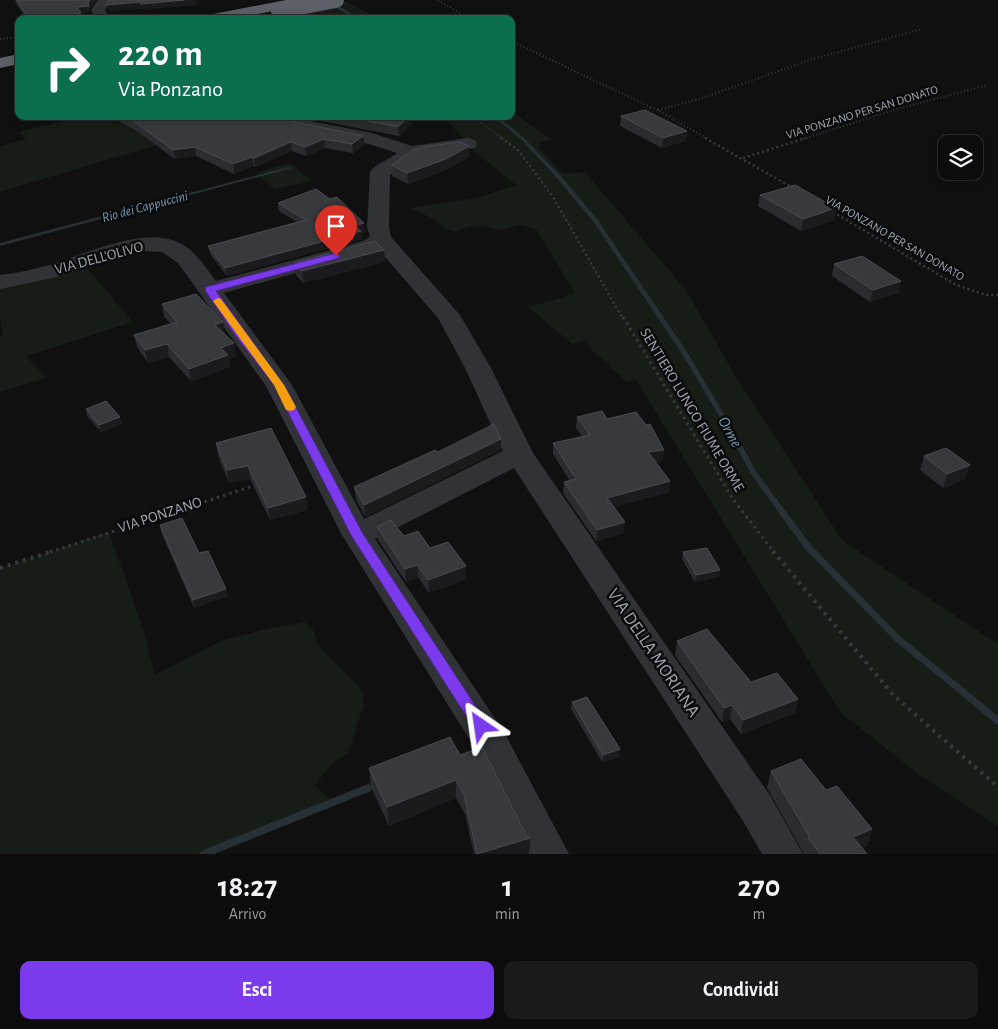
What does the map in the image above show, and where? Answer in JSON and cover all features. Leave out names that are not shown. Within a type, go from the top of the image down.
[{"type":"highway","points":[[251,15],[309,0]]},
{"type":"highway","points":[[235,15],[336,0]]},
{"type":"highway","points":[[0,57],[15,55]]},
{"type":"highway","points":[[0,63],[15,60]]},
{"type":"street","points":[[101,15],[98,10],[105,0]]},
{"type":"street","points":[[277,120],[372,139],[401,147],[408,152]]},
{"type":"street","points":[[468,144],[408,152],[398,162],[380,172],[378,228],[381,240],[371,246],[210,290],[279,385],[357,535],[491,743],[549,854]]},
{"type":"street","name":"VIA DELLA MORIANA","points":[[381,240],[448,315],[478,368],[519,454],[730,768],[783,854]]},
{"type":"street","name":"VIA DELL'OLIVO","points":[[0,282],[60,269],[133,247],[160,245],[178,251],[210,290]]},
{"type":"street","points":[[357,535],[519,454]]},
{"type":"path","points":[[438,0],[463,15]]},
{"type":"path","points":[[657,110],[699,99],[813,59],[922,29]]},
{"type":"path","points":[[0,39],[15,37]]},
{"type":"path","points":[[515,43],[657,110],[794,189]]},
{"type":"path","name":"VIA PONZANO PER SAN DONATO","points":[[742,158],[897,109],[987,85]]},
{"type":"path","name":"SENTIERO LUNGO FIUME ORME","points":[[477,120],[518,150],[552,197],[733,499],[790,573],[894,696],[998,786]]},
{"type":"path","name":"VIA PONZANO PER SAN DONATO","points":[[828,209],[956,285],[986,295],[998,295]]},
{"type":"path","name":"VIA PONZANO","points":[[0,568],[264,482]]},
{"type":"shaded area","points":[[344,1],[372,15],[301,15],[271,15]]},
{"type":"shaded area","points":[[515,114],[551,139],[541,143],[538,147],[563,174],[585,172],[686,290],[736,377],[842,540],[998,644],[998,826],[921,776],[840,712],[636,380],[627,382],[592,350],[586,340],[572,344],[528,307],[561,298],[574,292],[536,229],[520,225],[500,230],[484,226],[468,227],[454,232],[448,230],[432,218],[410,208],[476,198],[516,185],[474,151],[447,120],[515,120]]},
{"type":"shaded area","points":[[66,120],[112,120],[139,133],[157,145],[0,192],[0,146],[26,139],[19,132]]},
{"type":"shaded area","points":[[290,163],[312,181],[275,189],[255,173]]},
{"type":"shaded area","points":[[82,262],[133,322],[26,356],[47,378],[0,392],[0,338],[3,335],[0,320],[0,282]]},
{"type":"shaded area","points":[[109,532],[144,632],[155,675],[221,641],[261,630],[305,622],[314,631],[318,646],[363,691],[364,704],[348,753],[332,764],[315,785],[333,802],[204,854],[0,854],[0,568]]},
{"type":"building","points":[[17,0],[90,0],[89,6],[77,7],[81,13],[26,15]]},
{"type":"building","points":[[109,0],[184,0],[106,5]]},
{"type":"building","points":[[645,110],[687,131],[663,138],[621,116]]},
{"type":"building","points":[[131,120],[286,120],[363,136],[352,144],[324,139],[305,147],[291,142],[254,158],[252,157],[233,164],[195,147],[173,150]]},
{"type":"building","points":[[363,120],[405,120],[398,127]]},
{"type":"building","points":[[459,142],[469,146],[446,159],[407,173],[392,165],[411,151],[423,147]]},
{"type":"building","points":[[795,185],[836,208],[803,219],[760,195]]},
{"type":"building","points":[[316,189],[330,199],[337,197],[364,223],[355,226],[361,231],[225,268],[208,246],[306,220],[278,203]]},
{"type":"building","points":[[375,241],[384,250],[302,271],[294,263]]},
{"type":"building","points":[[862,256],[901,281],[873,290],[834,264]]},
{"type":"building","points":[[196,294],[223,322],[215,325],[234,343],[221,348],[228,355],[189,369],[167,344],[145,350],[134,335],[177,322],[162,304]]},
{"type":"building","points":[[106,401],[120,417],[99,425],[86,409]]},
{"type":"building","points":[[602,411],[607,419],[636,412],[646,425],[650,424],[664,450],[648,452],[670,481],[607,498],[625,522],[597,530],[564,482],[576,479],[553,443],[590,435],[577,417]]},
{"type":"building","points":[[494,424],[501,439],[364,505],[354,487],[435,450],[438,452]]},
{"type":"building","points":[[271,428],[306,497],[268,508],[248,466],[227,470],[216,443]]},
{"type":"building","points":[[946,448],[970,465],[947,474],[924,456]]},
{"type":"building","points":[[182,518],[199,553],[208,551],[226,589],[193,600],[160,525]]},
{"type":"building","points":[[391,520],[404,536],[418,531],[430,548],[448,542],[466,566],[428,580],[417,565],[405,569],[377,527]]},
{"type":"building","points":[[707,548],[720,570],[696,575],[683,552]]},
{"type":"building","points":[[707,629],[751,682],[777,673],[798,699],[743,720],[732,705],[724,708],[677,641]]},
{"type":"building","points":[[587,697],[620,749],[603,755],[572,702]]},
{"type":"building","points":[[450,737],[460,755],[482,747],[527,837],[530,838],[477,854],[464,795],[456,780],[387,807],[369,768]]},
{"type":"building","points":[[801,759],[826,790],[837,786],[872,829],[853,837],[867,854],[818,854],[820,853],[809,839],[771,771]]},
{"type":"waterway","name":"Orme","points":[[333,4],[351,15]]},
{"type":"waterway","name":"Orme","points":[[499,120],[522,138],[558,176],[595,220],[684,352],[754,474],[808,547],[898,639],[998,721]]},
{"type":"waterway","name":"Rio dei Cappuccini","points":[[0,245],[290,168]]},
{"type":"waterway","points":[[204,854],[368,788]]},
{"type":"slow traffic","points":[[218,301],[279,385],[290,407]]},
{"type":"route","points":[[336,256],[210,290],[279,385],[357,535],[481,726]]}]
